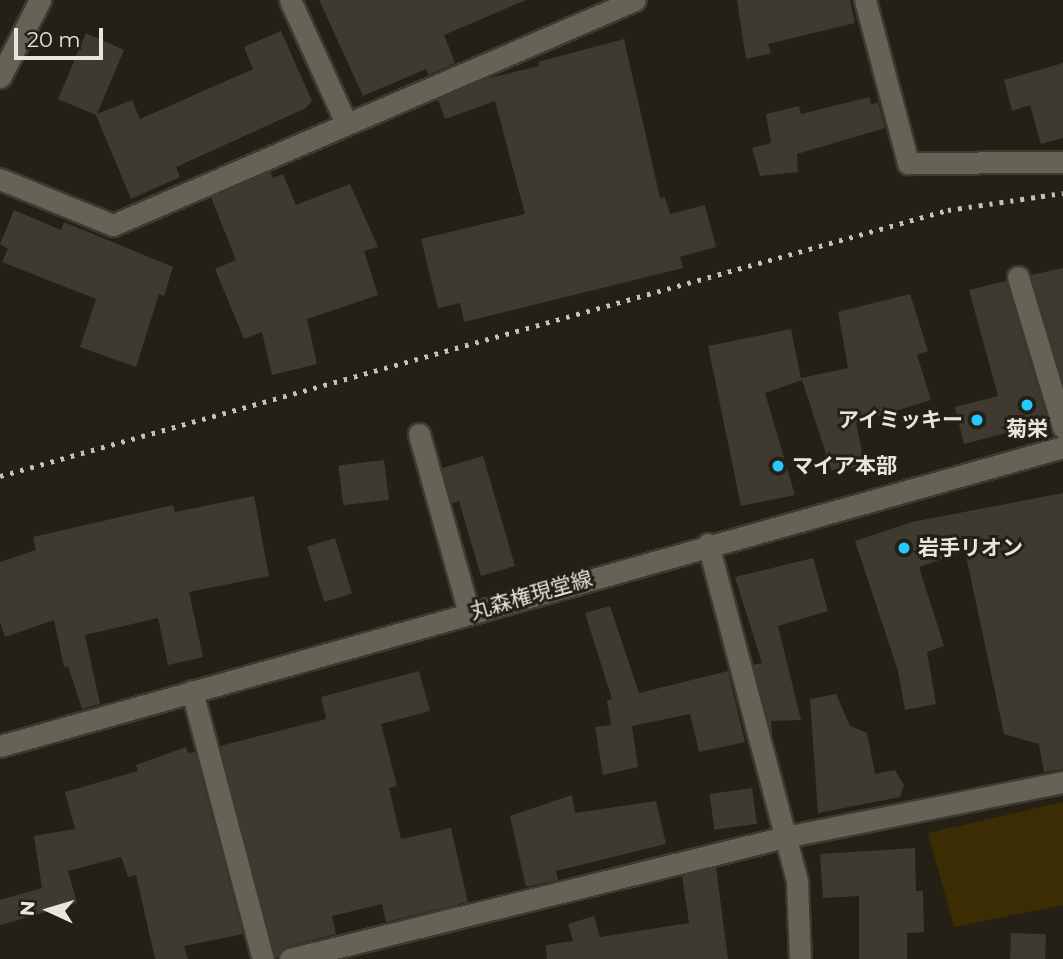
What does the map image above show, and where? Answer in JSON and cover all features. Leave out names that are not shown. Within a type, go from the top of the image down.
[{"type":"street","points":[[0,77],[40,0]]},
{"type":"street","points":[[290,0],[346,122]]},
{"type":"street","points":[[0,179],[113,225],[346,122],[635,0]]},
{"type":"street","points":[[865,0],[908,163],[1063,162]]},
{"type":"street","points":[[1018,277],[1063,427]]},
{"type":"street","points":[[419,434],[470,613]]},
{"type":"street","name":"丸森権現堂線","points":[[0,746],[708,544],[1063,447]]},
{"type":"street","points":[[708,544],[797,882],[800,959]]},
{"type":"street","points":[[192,691],[263,959]]},
{"type":"street","points":[[290,959],[785,837],[1063,782]]},
{"type":"shaded area","points":[[1063,802],[1063,905],[954,927],[928,833]]},
{"type":"building","points":[[319,0],[526,0],[444,35],[455,63],[428,75],[426,69],[363,96]]},
{"type":"building","points":[[737,0],[850,0],[855,23],[768,44],[771,53],[746,59]]},
{"type":"building","points":[[281,31],[312,101],[306,108],[176,167],[180,177],[131,199],[96,115],[58,99],[86,33],[124,50],[97,114],[132,100],[140,119],[253,69],[244,47]]},
{"type":"building","points":[[624,39],[660,198],[665,197],[670,214],[705,205],[716,247],[680,257],[683,268],[464,322],[460,303],[438,308],[421,239],[525,214],[495,101],[445,119],[438,99],[485,79],[539,66],[538,62]]},
{"type":"building","points":[[1063,63],[1063,138],[1041,144],[1030,105],[1012,111],[1004,80]]},
{"type":"building","points":[[870,97],[871,105],[878,102],[885,128],[797,154],[798,172],[760,176],[752,148],[771,143],[766,114],[799,106],[801,114]]},
{"type":"building","points":[[270,172],[273,178],[283,174],[296,205],[350,184],[378,247],[364,251],[378,295],[307,319],[317,364],[272,375],[262,332],[244,339],[215,269],[236,260],[211,197]]},
{"type":"building","points":[[14,210],[61,230],[64,222],[173,267],[164,296],[159,294],[136,367],[80,347],[96,299],[2,262],[8,249],[0,244]]},
{"type":"building","points":[[1063,268],[1063,381],[1031,275]]},
{"type":"building","points":[[1006,281],[1048,422],[964,444],[955,407],[998,396],[969,290]]},
{"type":"building","points":[[910,294],[928,351],[917,355],[931,400],[856,423],[865,465],[832,472],[802,380],[765,393],[795,495],[741,506],[708,346],[791,329],[801,378],[848,368],[838,312]]},
{"type":"building","points":[[483,456],[515,566],[481,576],[459,501],[452,503],[442,468]]},
{"type":"building","points":[[384,460],[389,500],[343,505],[338,466]]},
{"type":"building","points":[[1063,493],[1063,769],[1044,772],[1039,744],[1004,734],[965,551],[919,567],[944,646],[927,652],[936,704],[905,710],[898,671],[855,541],[912,522]]},
{"type":"building","points":[[254,496],[269,576],[189,592],[203,657],[168,665],[158,618],[85,635],[100,704],[82,709],[68,666],[64,667],[54,620],[5,637],[0,622],[0,562],[36,550],[33,537],[173,505],[175,512]]},
{"type":"building","points":[[335,538],[352,593],[324,602],[307,546]]},
{"type":"building","points":[[813,558],[828,611],[778,626],[801,720],[771,721],[772,735],[753,665],[762,663],[735,577]]},
{"type":"building","points":[[610,606],[639,693],[728,671],[745,742],[699,752],[690,714],[632,726],[638,767],[603,775],[595,727],[611,725],[607,700],[612,699],[585,613]]},
{"type":"building","points":[[419,671],[430,711],[381,724],[397,786],[389,788],[401,839],[451,828],[468,902],[386,922],[382,904],[332,916],[336,934],[286,947],[276,959],[220,746],[326,719],[321,697]]},
{"type":"building","points":[[836,694],[850,726],[867,733],[875,774],[895,770],[904,785],[900,797],[818,813],[810,699]]},
{"type":"building","points":[[186,747],[188,753],[195,752],[243,934],[184,946],[188,959],[155,959],[136,875],[128,877],[121,857],[68,871],[77,903],[0,925],[0,900],[42,888],[34,836],[75,829],[65,792],[138,771],[136,765]]},
{"type":"building","points":[[752,788],[757,824],[714,830],[709,794]]},
{"type":"building","points":[[572,795],[575,813],[656,801],[666,844],[556,871],[558,880],[526,887],[510,816]]},
{"type":"building","points":[[915,848],[916,891],[923,891],[924,932],[907,933],[907,959],[859,959],[859,896],[823,898],[820,854]]},
{"type":"building","points":[[716,867],[728,959],[547,959],[546,945],[573,941],[568,924],[594,916],[600,937],[689,923],[682,876]]},
{"type":"building","points":[[1011,933],[1046,934],[1045,959],[1010,959]]},
{"type":"railway","points":[[0,476],[948,210],[1063,193]]},
{"type":"place","name":"菊栄","points":[[1027,405]]},
{"type":"place","name":"アイミッキー","points":[[977,420]]},
{"type":"place","name":"マイア本部","points":[[778,466]]},
{"type":"place","name":"岩手リオン","points":[[904,548]]}]
